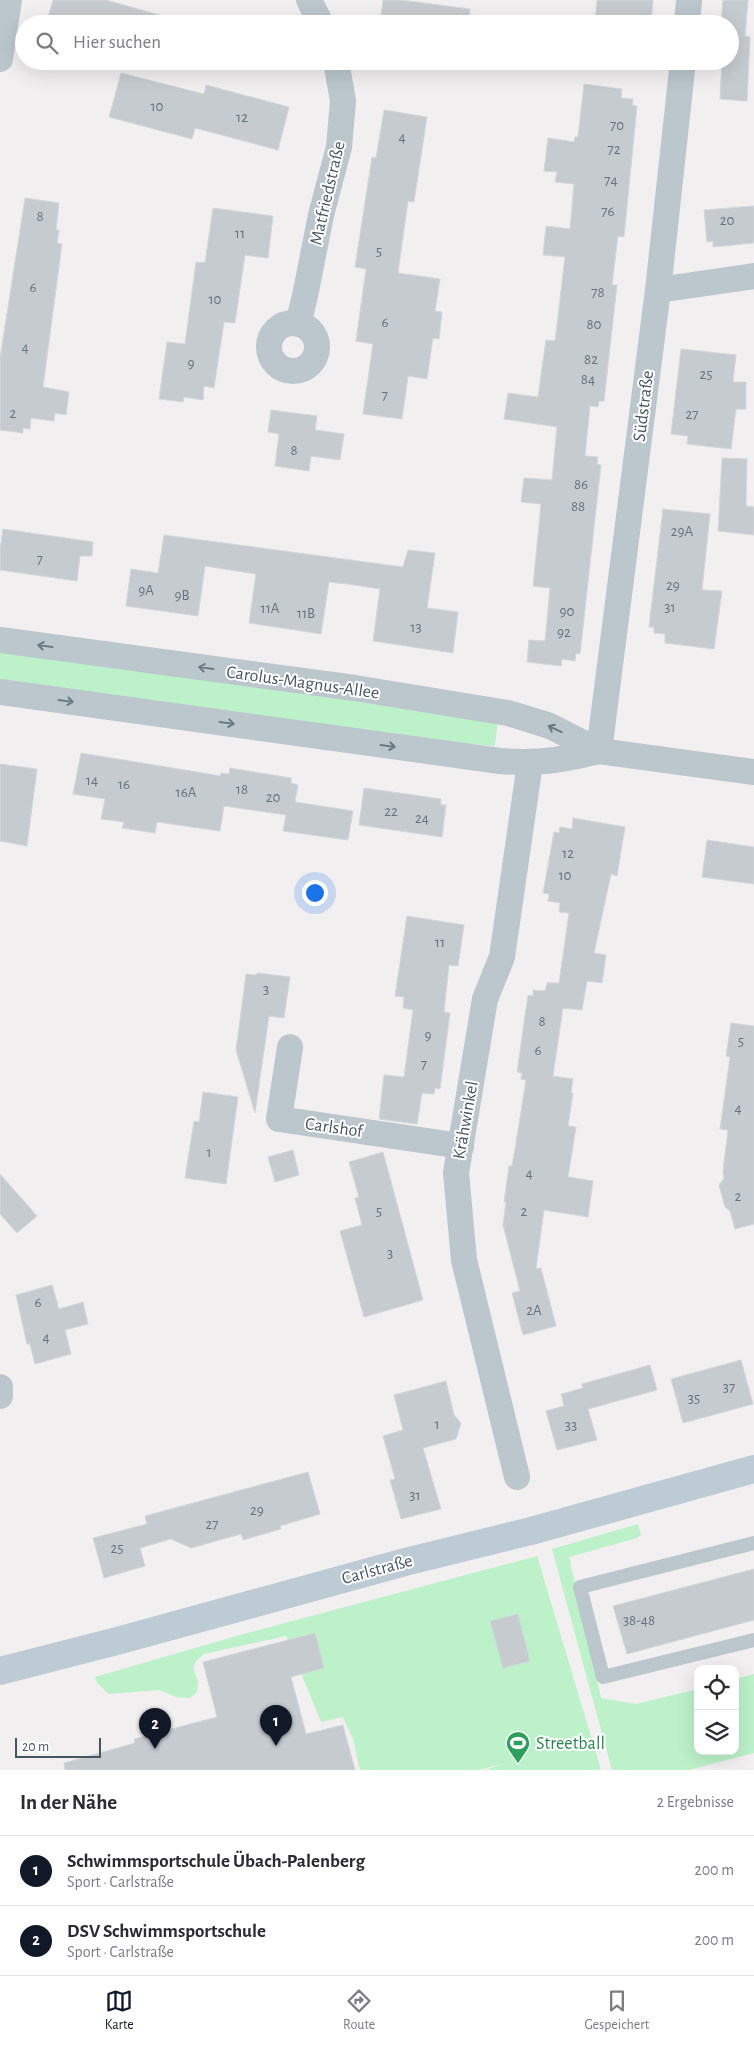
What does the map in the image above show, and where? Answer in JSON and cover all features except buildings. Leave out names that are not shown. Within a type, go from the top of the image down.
[{"type":"main road","name":"Carlstraße","points":[[0,1671],[387,1567],[532,1531],[754,1469]]},
{"type":"street","points":[[0,59],[8,0]]},
{"type":"street","points":[[309,0],[316,15]]},
{"type":"street","points":[[688,15],[689,0]]},
{"type":"street","name":"Matfriedstraße","points":[[298,324],[321,215],[339,147],[343,101],[338,70]]},
{"type":"street","name":"Südstraße","points":[[599,751],[658,290],[682,70]]},
{"type":"street","points":[[658,290],[754,276]]},
{"type":"street","name":"Carolus-Magnus-Allee","points":[[0,640],[356,688],[508,713],[550,726],[599,751],[754,772]]},
{"type":"street","name":"Carolus-Magnus-Allee","points":[[0,692],[461,756],[530,763],[559,760],[599,751]]},
{"type":"street","name":"Krähwinkel","points":[[517,1477],[464,1260],[456,1172],[485,999],[503,951],[530,763]]},
{"type":"street","name":"Carlshof","points":[[290,1047],[278,1119],[461,1146]]},
{"type":"street","points":[[0,1387],[0,1396]]},
{"type":"lane","points":[[754,1543],[580,1587],[603,1677],[754,1640]]},
{"type":"green space","points":[[0,649],[498,720],[495,746],[438,741],[0,682]]},
{"type":"green space","points":[[638,1524],[641,1535],[637,1538],[569,1557],[601,1698],[636,1704],[694,1690],[694,1755],[739,1755],[739,1678],[754,1674],[754,1753],[689,1770],[612,1770],[552,1549]]},
{"type":"green space","points":[[537,1556],[601,1770],[485,1770],[507,1763],[478,1770],[360,1770],[353,1739],[343,1717],[321,1722],[286,1636],[204,1654],[196,1661],[193,1668],[198,1681],[197,1692],[190,1698],[176,1697],[159,1690],[109,1694],[97,1683],[95,1677],[240,1635]]},
{"type":"place","name":"Schwimmsportschule Übach-Palenberg","points":[[276,1746]]},
{"type":"place","name":"DSV Schwimmsportschule","points":[[155,1749]]},
{"type":"place","name":"Streetball","points":[[518,1764]]}]
